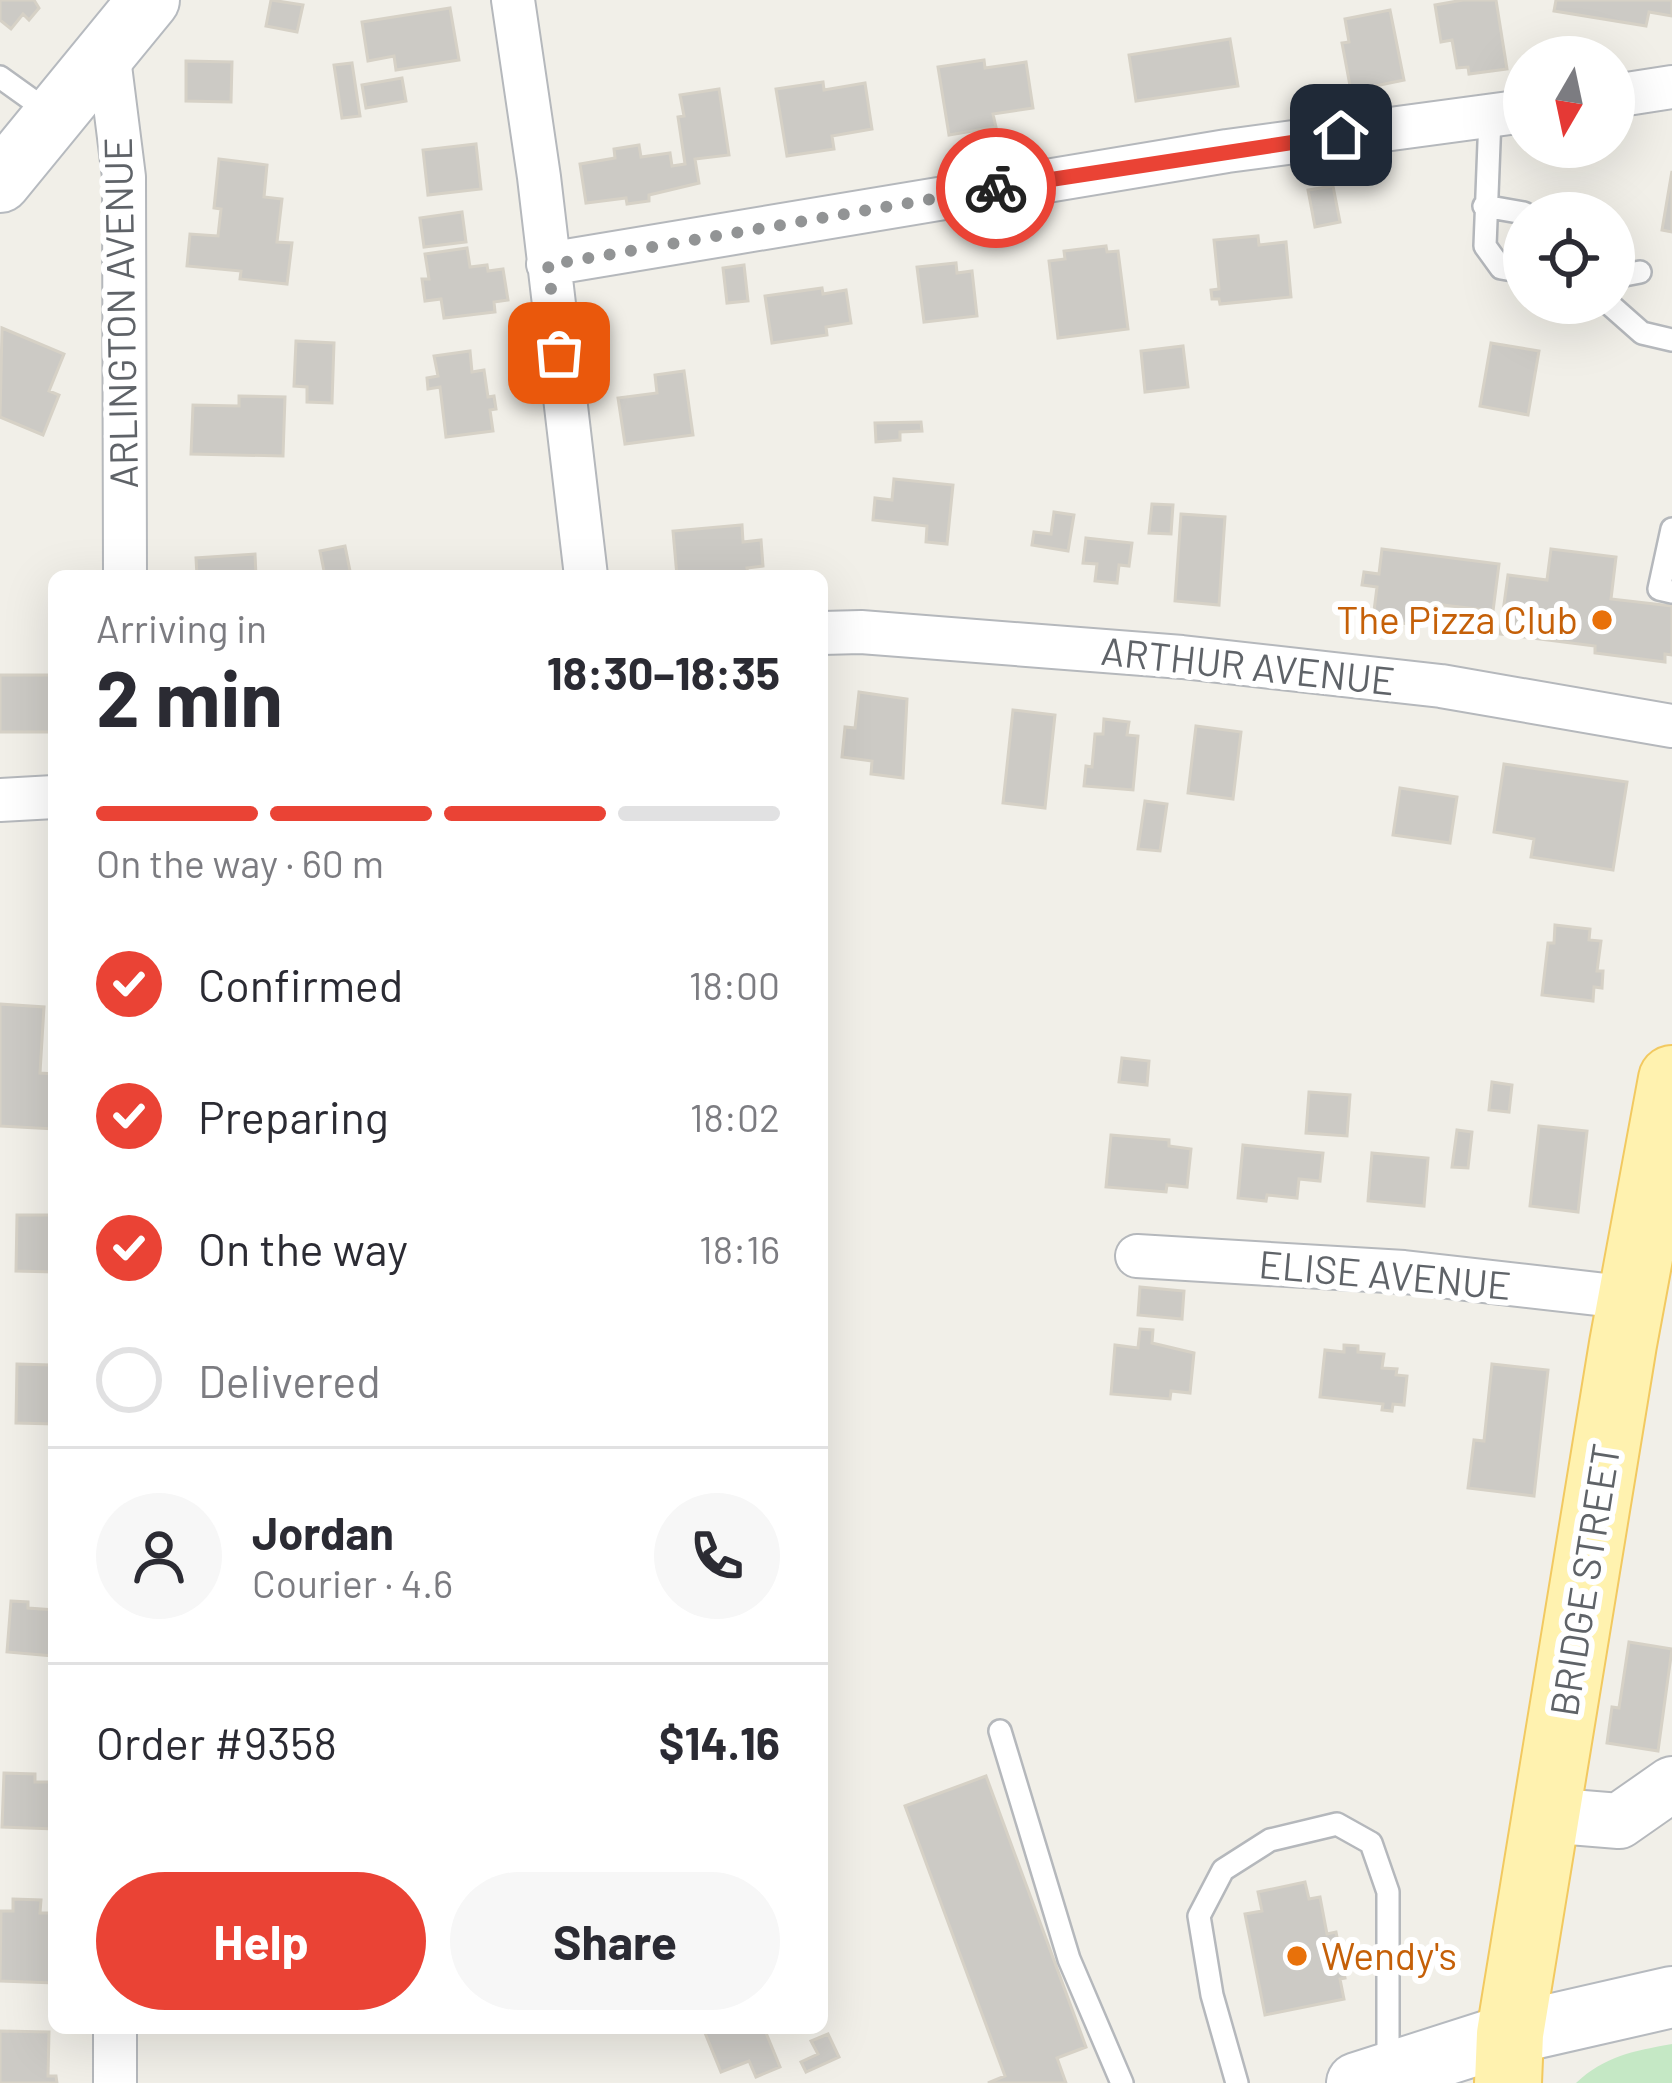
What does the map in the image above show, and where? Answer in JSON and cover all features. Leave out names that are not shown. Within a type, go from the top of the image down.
[{"type":"main road","points":[[0,182],[149,0]]},
{"type":"main road","name":"BRIDGE STREET","points":[[1509,2059],[1672,1079]]},
{"type":"main road","points":[[1372,2078],[1509,2059],[1672,1997]]},
{"type":"street","points":[[513,0],[585,570]]},
{"type":"street","name":"ARLINGTON AVENUE","points":[[108,50],[124,177],[125,570]]},
{"type":"street","points":[[1635,93],[1672,87]]},
{"type":"street","points":[[548,265],[1203,154],[1503,115]]},
{"type":"street","name":"ARTHUR AVENUE","points":[[828,633],[1182,657],[1441,686],[1672,726]]},
{"type":"street","points":[[0,800],[48,796]]},
{"type":"street","name":"ELISE AVENUE","points":[[1137,1256],[1404,1272],[1632,1298]]},
{"type":"street","points":[[1546,1816],[1619,1821],[1672,1784]]},
{"type":"street","points":[[115,2034],[115,2083]]},
{"type":"lane","points":[[0,77],[54,116]]},
{"type":"lane","points":[[1503,130],[1484,206],[1485,246],[1503,268]]},
{"type":"lane","points":[[1484,206],[1503,209]]},
{"type":"lane","points":[[1635,273],[1640,272]]},
{"type":"lane","points":[[1632,324],[1642,333],[1672,340]]},
{"type":"lane","points":[[1672,529],[1659,590],[1672,592]]},
{"type":"lane","points":[[1000,1731],[1069,1959],[1122,2083]]},
{"type":"lane","points":[[1238,2083],[1212,1995],[1199,1916],[1223,1870],[1270,1840],[1337,1824],[1371,1843],[1388,1892],[1372,2078]]},
{"type":"green space","points":[[1672,2044],[1672,2083],[1576,2083],[1620,2056]]},
{"type":"building","points":[[0,0],[34,0],[39,8],[29,20],[23,14],[11,29],[0,20]]},
{"type":"building","points":[[271,0],[303,5],[297,32],[266,26]]},
{"type":"building","points":[[1496,0],[1503,70],[1469,74],[1468,67],[1457,68],[1452,40],[1441,42],[1435,5]]},
{"type":"building","points":[[1556,0],[1672,0],[1672,16],[1649,12],[1646,26],[1554,11]]},
{"type":"building","points":[[450,8],[459,60],[396,70],[394,56],[368,61],[362,22]]},
{"type":"building","points":[[1390,10],[1404,80],[1351,91],[1342,43],[1349,42],[1345,19]]},
{"type":"building","points":[[1230,39],[1238,86],[1136,101],[1129,55]]},
{"type":"building","points":[[984,60],[985,68],[1026,62],[1033,108],[993,114],[996,127],[949,135],[938,67]]},
{"type":"building","points":[[186,61],[232,62],[231,102],[186,101]]},
{"type":"building","points":[[352,63],[360,116],[342,118],[334,65]]},
{"type":"building","points":[[402,78],[406,101],[366,108],[362,85]]},
{"type":"building","points":[[823,82],[824,90],[865,83],[872,129],[832,136],[834,149],[787,156],[776,89]]},
{"type":"building","points":[[719,89],[729,155],[695,159],[699,183],[649,195],[649,201],[627,204],[626,198],[586,203],[580,164],[615,158],[614,149],[639,145],[641,157],[670,153],[672,166],[685,164],[680,95]]},
{"type":"building","points":[[476,144],[481,189],[428,195],[423,150]]},
{"type":"building","points":[[219,159],[267,165],[264,197],[282,199],[277,242],[292,243],[287,284],[240,279],[241,271],[187,266],[190,234],[218,236],[221,209],[214,208]]},
{"type":"building","points":[[1672,171],[1672,232],[1662,230]]},
{"type":"building","points":[[1333,186],[1340,222],[1315,227],[1308,190]]},
{"type":"building","points":[[462,212],[466,242],[424,247],[420,218]]},
{"type":"building","points":[[1258,236],[1259,245],[1286,242],[1291,297],[1220,304],[1219,299],[1212,299],[1211,290],[1219,289],[1214,240]]},
{"type":"building","points":[[1106,246],[1107,252],[1118,251],[1128,329],[1058,338],[1049,261],[1065,259],[1064,251]]},
{"type":"building","points":[[467,248],[470,267],[503,269],[508,300],[494,302],[495,312],[444,318],[441,299],[425,301],[422,279],[429,279],[425,254]]},
{"type":"building","points":[[956,263],[957,273],[972,271],[977,316],[924,322],[917,267]]},
{"type":"building","points":[[744,265],[748,301],[727,303],[723,268]]},
{"type":"building","points":[[822,288],[823,294],[846,290],[851,323],[826,327],[827,335],[772,343],[765,296]]},
{"type":"building","points":[[2,328],[64,354],[49,391],[59,395],[43,435],[0,417]]},
{"type":"building","points":[[296,341],[334,343],[332,403],[307,402],[307,387],[294,386]]},
{"type":"building","points":[[1491,343],[1539,351],[1528,415],[1480,406]]},
{"type":"building","points":[[1183,346],[1188,387],[1145,392],[1141,351]]},
{"type":"building","points":[[470,351],[472,372],[484,370],[488,397],[494,396],[493,431],[446,437],[440,387],[428,389],[427,378],[438,376],[434,356]]},
{"type":"building","points":[[684,371],[693,435],[625,444],[618,398],[657,393],[655,375]]},
{"type":"building","points":[[239,396],[285,397],[283,456],[191,454],[193,405],[239,406]]},
{"type":"building","points":[[921,422],[922,431],[900,432],[900,440],[876,442],[875,423]]},
{"type":"building","points":[[894,479],[953,485],[947,544],[926,542],[927,526],[873,520],[875,498],[892,500]]},
{"type":"building","points":[[1152,504],[1173,505],[1171,534],[1149,533]]},
{"type":"building","points":[[1054,512],[1074,515],[1068,551],[1032,545],[1034,532],[1051,534]]},
{"type":"building","points":[[1181,514],[1225,517],[1219,605],[1175,601]]},
{"type":"building","points":[[742,525],[743,542],[761,540],[763,566],[676,570],[673,531]]},
{"type":"building","points":[[1086,538],[1132,543],[1129,566],[1119,565],[1117,583],[1095,581],[1097,564],[1083,563]]},
{"type":"building","points":[[345,546],[350,570],[324,570],[320,551]]},
{"type":"building","points":[[1382,549],[1499,564],[1493,611],[1426,603],[1423,626],[1373,619],[1377,587],[1362,585],[1364,572],[1379,574]]},
{"type":"building","points":[[1551,549],[1616,557],[1611,599],[1672,606],[1672,655],[1665,654],[1665,662],[1595,653],[1595,646],[1500,634],[1508,575],[1547,580]]},
{"type":"building","points":[[255,554],[256,570],[197,570],[196,558]]},
{"type":"building","points":[[0,675],[48,675],[48,732],[0,732]]},
{"type":"building","points":[[859,692],[907,699],[903,778],[871,774],[872,761],[842,757],[845,727],[855,728]]},
{"type":"building","points":[[1013,710],[1055,715],[1045,808],[1003,803]]},
{"type":"building","points":[[1104,719],[1129,722],[1127,735],[1138,736],[1133,790],[1084,786],[1086,766],[1092,767],[1095,734],[1103,734]]},
{"type":"building","points":[[1196,726],[1241,732],[1233,799],[1188,793]]},
{"type":"building","points":[[1504,764],[1627,782],[1613,870],[1531,857],[1534,839],[1494,832]]},
{"type":"building","points":[[1400,788],[1457,797],[1450,843],[1393,835]]},
{"type":"building","points":[[1145,801],[1167,804],[1160,851],[1138,849]]},
{"type":"building","points":[[1555,925],[1590,929],[1589,940],[1601,941],[1597,971],[1603,971],[1602,988],[1594,987],[1593,1001],[1542,995]]},
{"type":"building","points":[[0,1004],[44,1007],[40,1073],[48,1074],[48,1129],[0,1126]]},
{"type":"building","points":[[1122,1058],[1149,1061],[1147,1085],[1119,1082]]},
{"type":"building","points":[[1492,1082],[1512,1085],[1509,1112],[1489,1110]]},
{"type":"building","points":[[1309,1092],[1350,1095],[1347,1136],[1306,1133]]},
{"type":"building","points":[[1539,1126],[1587,1131],[1578,1212],[1530,1206]]},
{"type":"building","points":[[1457,1130],[1472,1132],[1468,1168],[1452,1167]]},
{"type":"building","points":[[1111,1135],[1169,1140],[1169,1146],[1191,1149],[1187,1187],[1167,1185],[1166,1192],[1106,1187]]},
{"type":"building","points":[[1243,1145],[1323,1153],[1320,1181],[1299,1179],[1297,1198],[1238,1198]]},
{"type":"building","points":[[1372,1153],[1428,1158],[1424,1206],[1368,1201]]},
{"type":"building","points":[[17,1215],[48,1215],[48,1272],[16,1271]]},
{"type":"building","points":[[1140,1287],[1184,1291],[1182,1319],[1138,1315]]},
{"type":"building","points":[[1140,1329],[1153,1330],[1152,1343],[1194,1353],[1190,1393],[1171,1391],[1170,1399],[1111,1394],[1115,1345],[1138,1348]]},
{"type":"building","points":[[1344,1345],[1358,1346],[1358,1352],[1384,1354],[1382,1368],[1397,1369],[1396,1375],[1407,1376],[1404,1405],[1393,1404],[1392,1411],[1382,1410],[1383,1404],[1320,1397],[1325,1350],[1344,1352]]},
{"type":"building","points":[[17,1364],[48,1365],[48,1424],[16,1423]]},
{"type":"building","points":[[1492,1364],[1548,1370],[1534,1496],[1468,1488],[1474,1440],[1484,1441]]},
{"type":"building","points":[[11,1601],[48,1610],[48,1655],[7,1652]]},
{"type":"building","points":[[1629,1642],[1672,1649],[1658,1751],[1607,1743],[1612,1707],[1619,1708]]},
{"type":"building","points":[[4,1773],[35,1774],[35,1782],[48,1782],[48,1829],[2,1827]]},
{"type":"building","points":[[986,1776],[1086,2047],[1057,2058],[1066,2083],[988,2083],[1005,2076],[905,1806]]},
{"type":"building","name":"Wendy's","points":[[1305,1882],[1309,1899],[1320,1897],[1327,1934],[1336,1932],[1344,1999],[1265,2015],[1245,1914],[1262,1911],[1258,1892]]},
{"type":"building","points":[[13,1899],[41,1900],[40,1913],[48,1913],[48,1983],[0,1981],[1,1911],[13,1911]]},
{"type":"building","points":[[0,2031],[48,2032],[48,2076],[56,2076],[57,2083],[0,2083]]},
{"type":"building","points":[[705,2034],[766,2034],[780,2067],[756,2077],[749,2061],[721,2072]]},
{"type":"building","points":[[828,2034],[839,2057],[806,2072],[801,2062],[818,2054],[811,2041]]},
{"type":"way so far","points":[[559,353],[548,265],[996,188]]},
{"type":"place","name":"The Pizza Club","points":[[1602,620]]},
{"type":"place","name":"Wendy's","points":[[1297,1956]]},
{"type":"route","points":[[996,188],[1341,135]]}]
